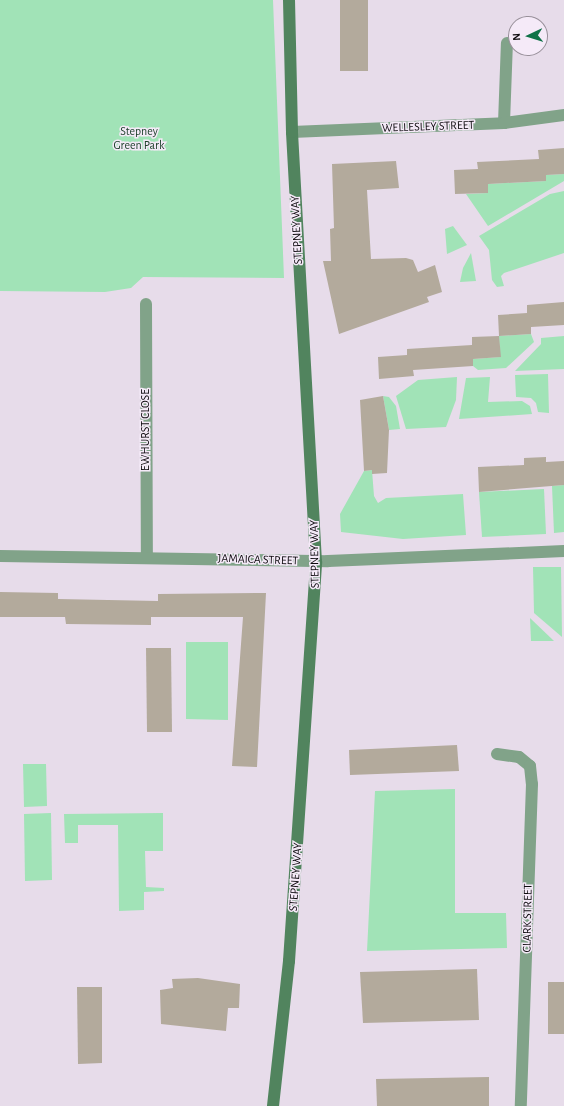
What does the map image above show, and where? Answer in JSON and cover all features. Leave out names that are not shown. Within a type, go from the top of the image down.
[{"type":"street","name":"STEPNEY WAY","points":[[273,1106],[289,961],[316,562],[292,132],[289,0]]},
{"type":"street","points":[[504,123],[507,43]]},
{"type":"street","name":"WELLESLEY STREET","points":[[292,132],[504,123],[564,115]]},
{"type":"street","name":"EWHURST CLOSE","points":[[146,304],[147,556]]},
{"type":"street","name":"JAMAICA STREET","points":[[0,556],[147,556],[316,562],[564,551]]},
{"type":"street","name":"CLARK STREET","points":[[497,754],[519,757],[530,766],[532,784],[521,1106]]},
{"type":"green space","name":"Stepney Green Park","points":[[0,0],[273,0],[284,278],[143,277],[131,288],[105,292],[0,291]]},
{"type":"green space","points":[[564,174],[564,181],[488,226],[466,194],[488,193],[488,184],[546,181],[546,175]]},
{"type":"green space","points":[[564,191],[564,253],[504,273],[501,276],[504,286],[497,287],[492,280],[489,250],[479,236],[550,194]]},
{"type":"green space","points":[[453,226],[467,245],[447,254],[445,229]]},
{"type":"green space","points":[[471,253],[476,281],[460,282],[463,268]]},
{"type":"green space","points":[[531,334],[534,342],[506,368],[478,370],[473,366],[473,359],[500,357],[499,336]]},
{"type":"green space","points":[[564,336],[564,369],[515,371],[541,344],[541,338]]},
{"type":"green space","points":[[548,374],[549,413],[538,412],[536,403],[531,398],[516,397],[515,375]]},
{"type":"green space","points":[[457,377],[456,400],[446,427],[406,429],[396,396],[418,380]]},
{"type":"green space","points":[[490,377],[488,402],[522,401],[530,406],[532,414],[459,419],[466,378]]},
{"type":"green space","points":[[383,396],[389,397],[396,406],[400,429],[389,430]]},
{"type":"green space","points":[[372,470],[374,496],[378,503],[386,498],[463,494],[466,535],[403,539],[341,532],[340,514],[364,471]]},
{"type":"green space","points":[[564,485],[564,532],[554,533],[552,486]]},
{"type":"green space","points":[[544,489],[546,534],[482,537],[479,492]]},
{"type":"green space","points":[[533,567],[561,567],[562,637],[534,613]]},
{"type":"green space","points":[[530,618],[554,641],[531,641]]},
{"type":"green space","points":[[186,642],[228,642],[228,720],[186,719]]},
{"type":"green space","points":[[23,764],[46,764],[47,806],[24,807]]},
{"type":"green space","points":[[455,789],[455,913],[506,913],[507,948],[367,951],[375,791]]},
{"type":"green space","points":[[51,813],[52,880],[25,881],[24,814]]},
{"type":"green space","points":[[163,813],[163,851],[145,851],[146,887],[164,888],[164,891],[144,892],[144,910],[119,911],[118,825],[78,825],[78,843],[65,843],[64,814]]},
{"type":"building","points":[[340,0],[368,0],[368,71],[340,71]]},
{"type":"building","points":[[564,148],[564,174],[546,175],[546,181],[488,184],[488,193],[455,194],[454,170],[478,169],[477,162],[539,159],[538,150]]},
{"type":"building","points":[[396,161],[399,188],[367,190],[371,259],[406,258],[413,260],[418,272],[435,265],[442,292],[427,297],[429,302],[339,334],[323,261],[331,261],[330,229],[334,228],[332,164]]},
{"type":"building","points":[[564,302],[564,325],[531,327],[531,334],[499,336],[498,315],[527,313],[527,305]]},
{"type":"building","points":[[499,336],[501,357],[473,359],[473,366],[413,370],[414,376],[379,379],[378,357],[407,355],[407,349],[472,345],[472,337]]},
{"type":"building","points":[[383,396],[389,430],[387,473],[372,474],[372,470],[364,471],[360,400]]},
{"type":"building","points":[[546,457],[546,462],[564,461],[564,485],[479,492],[478,467],[524,465],[524,458]]},
{"type":"building","points":[[0,592],[58,593],[58,599],[158,601],[158,594],[266,593],[257,767],[232,766],[243,617],[151,617],[151,625],[66,624],[65,617],[0,617]]},
{"type":"building","points":[[146,648],[171,648],[172,732],[147,732]]},
{"type":"building","points":[[457,745],[459,771],[350,775],[349,750]]},
{"type":"building","points":[[477,969],[479,1020],[363,1023],[360,972]]},
{"type":"building","points":[[198,978],[240,984],[239,1008],[228,1008],[226,1031],[161,1024],[160,990],[173,988],[172,979]]},
{"type":"building","points":[[548,982],[564,982],[564,1034],[548,1034]]},
{"type":"building","points":[[77,987],[102,987],[102,1063],[78,1064]]},
{"type":"building","points":[[489,1077],[489,1106],[377,1106],[376,1079]]}]
